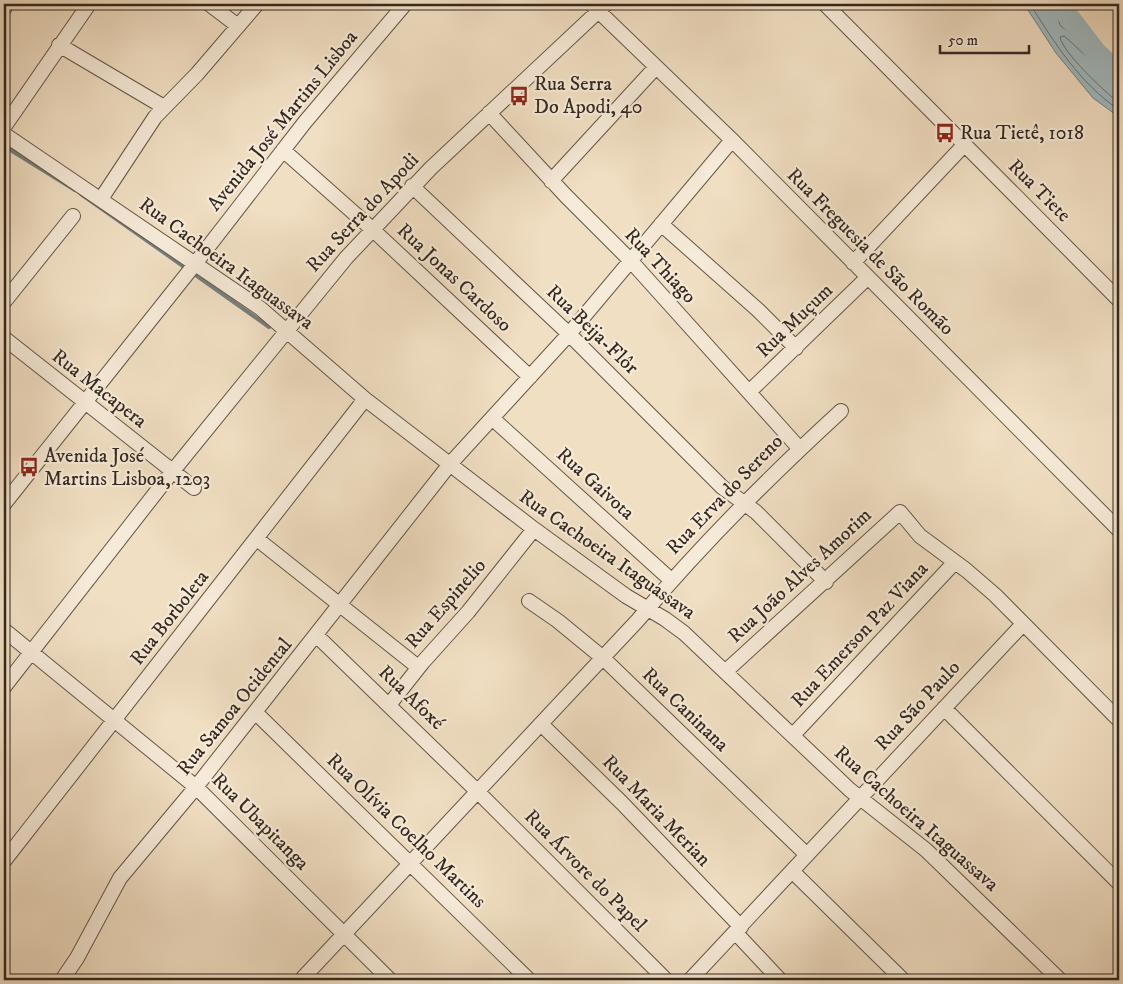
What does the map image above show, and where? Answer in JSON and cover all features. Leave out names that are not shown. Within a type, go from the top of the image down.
[{"type":"street","points":[[4,9],[8,4]]},
{"type":"street","points":[[4,127],[89,4]]},
{"type":"street","points":[[209,4],[238,26]]},
{"type":"street","points":[[101,199],[148,126],[164,106],[197,74],[257,4]]},
{"type":"street","name":"Avenida José Martins Lisboa","points":[[84,402],[193,267],[283,150],[405,4]]},
{"type":"street","name":"Rua Tiete","points":[[826,4],[1119,300]]},
{"type":"street","name":"Rua Freguesia de São Romão","points":[[599,6],[656,67],[732,140],[1119,530]]},
{"type":"street","name":"Rua Serra do Apodi","points":[[4,687],[172,472],[327,280],[412,186],[599,6]]},
{"type":"street","points":[[59,45],[164,106]]},
{"type":"street","points":[[551,180],[656,67]]},
{"type":"street","name":"Rua Thiago","points":[[490,113],[551,180],[630,260],[800,448]]},
{"type":"street","name":"Rua Cachoeira Itaguassava","points":[[4,134],[101,199],[193,267],[260,308],[288,330],[365,399],[534,529],[626,596],[674,625],[726,671],[860,797],[894,822],[926,850],[1060,980]]},
{"type":"street","name":"Rua Samoa Ocidental","points":[[62,980],[81,950],[120,878],[317,636],[450,464],[569,334],[732,140]]},
{"type":"street","points":[[853,263],[964,144]]},
{"type":"street","name":"Rua Jonas Cardoso","points":[[283,150],[372,229],[530,377]]},
{"type":"street","name":"Rua Beija-Flôr","points":[[412,186],[569,334],[708,473],[743,504],[756,512],[826,582]]},
{"type":"street","points":[[4,302],[73,216]]},
{"type":"street","points":[[661,224],[758,310],[796,348]]},
{"type":"street","name":"Rua Muçum","points":[[749,392],[867,278]]},
{"type":"street","name":"Rua Macapera","points":[[4,338],[194,488]]},
{"type":"street","name":"Rua Borboleta","points":[[4,861],[365,399]]},
{"type":"street","points":[[4,504],[84,402]]},
{"type":"street","name":"Rua Erva do Sereno","points":[[343,934],[603,658],[670,580],[743,504],[841,411]]},
{"type":"street","name":"Rua Gaivota","points":[[492,418],[670,580]]},
{"type":"street","name":"Rua João Alves Amorim","points":[[726,671],[902,512],[920,536],[955,562]]},
{"type":"street","name":"Rua Espinelio","points":[[389,705],[418,667],[468,612],[534,529]]},
{"type":"street","name":"Rua Afoxé","points":[[257,539],[418,667]]},
{"type":"street","points":[[955,562],[978,579],[1119,720]]},
{"type":"street","name":"Rua Emerson Paz Viana","points":[[793,735],[955,562]]},
{"type":"street","name":"Rua Caninana","points":[[529,601],[558,621],[603,658],[806,855]]},
{"type":"street","name":"Rua São Paulo","points":[[690,980],[1023,624]]},
{"type":"street","name":"Rua Ubapitanga","points":[[4,630],[196,787],[390,980]]},
{"type":"street","name":"Rua Afoxé","points":[[317,636],[477,791]]},
{"type":"street","points":[[944,708],[1119,883]]},
{"type":"street","name":"Rua Olívia Coelho Martins","points":[[255,712],[411,862],[529,980]]},
{"type":"street","name":"Rua Maria Merian","points":[[541,724],[622,803],[738,930],[780,980]]},
{"type":"street","name":"Rua Árvore do Papel","points":[[477,791],[666,980]]},
{"type":"street","points":[[792,871],[903,980]]},
{"type":"street","points":[[301,980],[343,934]]},
{"type":"water","points":[[1024,4],[1057,4],[1064,22],[1119,70],[1119,117],[1093,98],[1056,53]]},
{"type":"waterway","points":[[1059,4],[1095,51],[1119,74]]},
{"type":"waterway","points":[[4,146],[75,190]]},
{"type":"waterway","points":[[81,194],[269,327]]},
{"type":"place","name":"Rua Serra Do Apodi, 40","points":[[519,96]]},
{"type":"place","name":"Rua Tietê, 1018","points":[[945,133]]},
{"type":"place","name":"Avenida José Martins Lisboa, 1203","points":[[29,467]]}]
